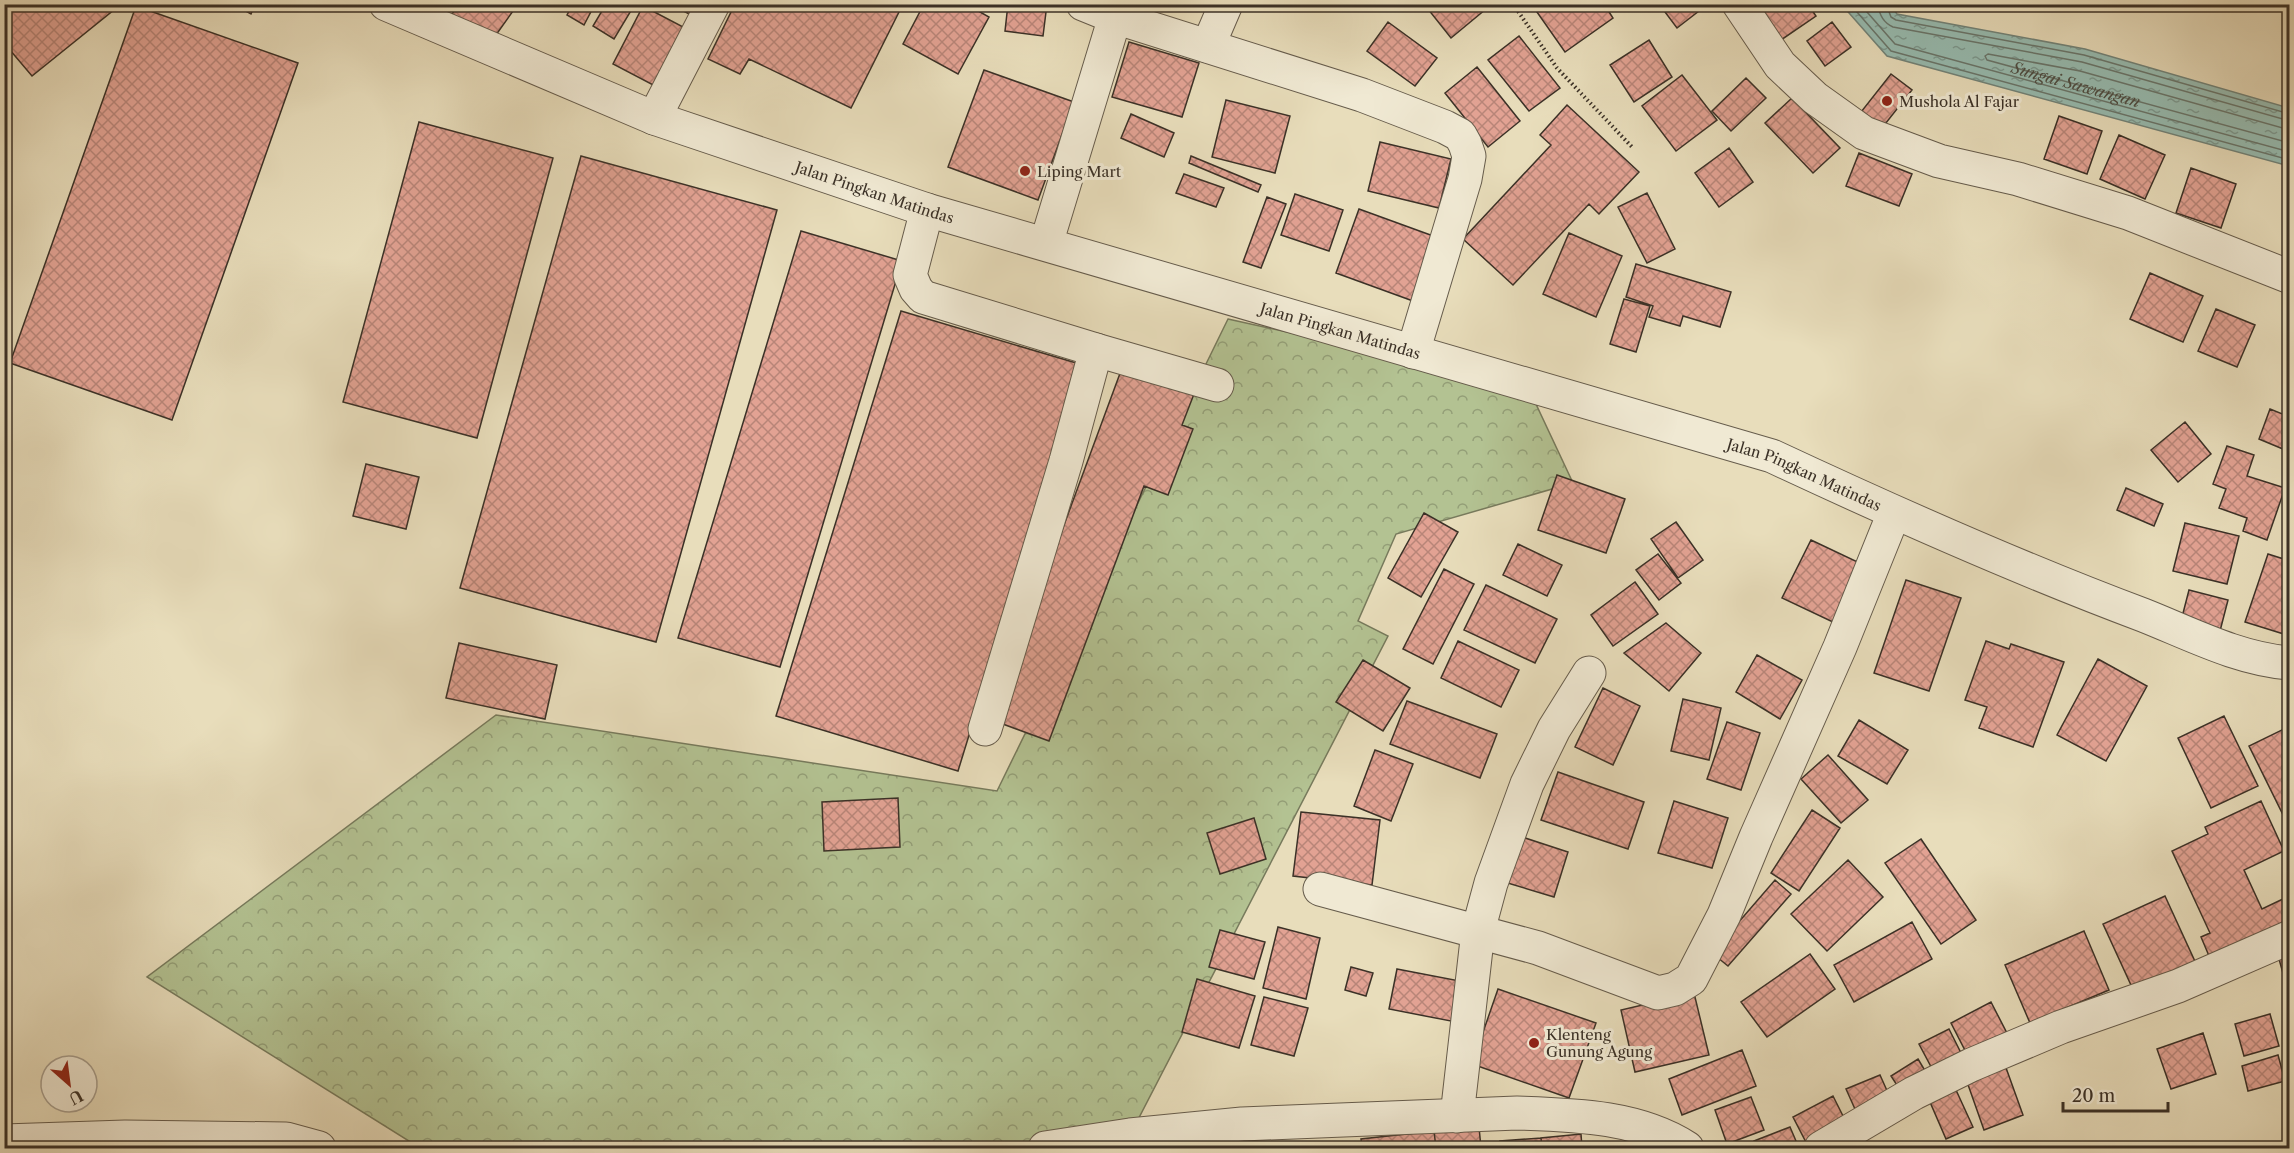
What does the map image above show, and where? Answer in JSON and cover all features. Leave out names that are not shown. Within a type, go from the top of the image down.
[{"type":"street","name":"Jalan Pingkan Matindas","points":[[386,4],[654,118],[927,210],[1772,456],[1894,513],[2081,592],[2242,655],[2289,663]]},
{"type":"street","points":[[654,118],[713,4]]},
{"type":"street","points":[[1083,4],[1115,17],[1362,94],[1460,135],[1469,156],[1413,352]]},
{"type":"street","points":[[1208,46],[1226,4]]},
{"type":"street","points":[[1738,4],[1780,65],[1815,98],[1864,133],[1939,161],[2018,179],[2128,213],[2289,277]]},
{"type":"street","points":[[1046,244],[1115,17]]},
{"type":"street","points":[[927,210],[910,275],[916,289],[923,297],[1217,385]]},
{"type":"street","points":[[985,729],[1066,461],[1096,350]]},
{"type":"street","points":[[1320,889],[1538,948],[1658,993],[1675,989],[1691,979],[1724,915],[1840,647],[1894,513]]},
{"type":"street","points":[[1457,1116],[1478,931],[1491,883],[1527,784],[1554,729],[1589,673]]},
{"type":"street","points":[[1821,1149],[1914,1093],[1971,1065],[2061,1028],[2178,986],[2289,937]]},
{"type":"street","points":[[1045,1149],[1130,1136],[1242,1124],[1554,1114],[1622,1122],[1676,1141],[1686,1149]]},
{"type":"street","points":[[4,1141],[125,1137],[286,1139],[319,1149]]},
{"type":"path","points":[[1513,4],[1557,68],[1632,147]]},
{"type":"green space","points":[[1228,319],[1527,385],[1573,483],[1396,534],[1358,621],[1388,636],[1130,1135],[1040,1148],[420,1148],[147,977],[496,715],[997,791]]},
{"type":"water","name":"Sungai Sawangan","points":[[1842,5],[1891,5],[1897,14],[2085,49],[2289,108],[2289,166],[1887,56]]},
{"type":"building","points":[[16,4],[112,4],[115,9],[32,76],[4,43],[4,14]]},
{"type":"building","points":[[233,4],[255,4],[251,14]]},
{"type":"building","points":[[459,4],[518,4],[491,42],[452,14]]},
{"type":"building","points":[[573,4],[595,4],[584,25],[567,15]]},
{"type":"building","points":[[606,4],[635,4],[614,39],[593,26]]},
{"type":"building","points":[[670,4],[702,4],[695,17]]},
{"type":"building","points":[[735,4],[903,4],[851,108],[749,59],[740,74],[708,59]]},
{"type":"building","points":[[924,4],[966,4],[989,17],[958,74],[903,44]]},
{"type":"building","points":[[1008,4],[1047,4],[1043,36],[1005,31]]},
{"type":"building","points":[[1424,4],[1492,4],[1451,38]]},
{"type":"building","points":[[1604,4],[1613,18],[1565,52],[1532,5]]},
{"type":"building","points":[[1659,4],[1708,4],[1677,28]]},
{"type":"building","points":[[1752,4],[1808,4],[1816,16],[1778,42]]},
{"type":"building","points":[[136,6],[298,63],[172,420],[10,363]]},
{"type":"building","points":[[643,6],[687,29],[657,87],[613,64]]},
{"type":"building","points":[[1388,22],[1437,58],[1415,86],[1367,51]]},
{"type":"building","points":[[1832,22],[1851,47],[1825,66],[1807,41]]},
{"type":"building","points":[[1519,36],[1560,88],[1529,111],[1488,60]]},
{"type":"building","points":[[1649,40],[1672,77],[1634,102],[1610,65]]},
{"type":"building","points":[[1129,42],[1199,63],[1182,117],[1112,97]]},
{"type":"building","points":[[1477,67],[1520,121],[1488,147],[1445,93]]},
{"type":"building","points":[[984,70],[1074,102],[1038,200],[948,167]]},
{"type":"building","name":"Mushola Al Fajar","points":[[1891,74],[1912,90],[1882,128],[1861,112]]},
{"type":"building","points":[[1682,75],[1717,120],[1676,151],[1642,106]]},
{"type":"building","points":[[1746,78],[1766,98],[1731,131],[1712,111]]},
{"type":"building","points":[[1792,98],[1840,148],[1813,173],[1765,123]]},
{"type":"building","points":[[1226,100],[1290,116],[1275,173],[1212,157]]},
{"type":"building","points":[[1567,105],[1639,172],[1599,214],[1589,204],[1513,285],[1463,239],[1551,145],[1540,135]]},
{"type":"building","points":[[1131,114],[1174,133],[1164,157],[1121,138]]},
{"type":"building","points":[[2059,116],[2102,131],[2087,174],[2044,159]]},
{"type":"building","points":[[419,122],[553,158],[477,438],[343,402]]},
{"type":"building","points":[[2119,135],[2165,155],[2145,199],[2100,179]]},
{"type":"building","points":[[1380,142],[1451,159],[1439,208],[1368,191]]},
{"type":"building","points":[[1729,148],[1753,182],[1719,207],[1695,173]]},
{"type":"building","points":[[1859,153],[1912,174],[1899,206],[1846,186]]},
{"type":"building","points":[[581,156],[777,210],[656,642],[460,588]]},
{"type":"building","points":[[1191,156],[1261,185],[1258,192],[1189,163]]},
{"type":"building","points":[[2191,168],[2236,184],[2221,228],[2176,213]]},
{"type":"building","points":[[1184,174],[1224,188],[1216,207],[1176,193]]},
{"type":"building","points":[[1647,193],[1675,249],[1647,263],[1618,207]]},
{"type":"building","points":[[1295,194],[1343,210],[1329,251],[1281,235]]},
{"type":"building","points":[[1267,197],[1286,204],[1261,268],[1243,262]]},
{"type":"building","points":[[1359,209],[1436,237],[1413,301],[1336,273]]},
{"type":"building","points":[[801,231],[902,261],[780,667],[678,638]]},
{"type":"building","points":[[1569,233],[1622,256],[1596,317],[1543,294]]},
{"type":"building","points":[[1636,264],[1731,292],[1720,327],[1683,316],[1680,326],[1649,317],[1653,306],[1626,297]]},
{"type":"building","points":[[2150,273],[2203,296],[2183,342],[2130,319]]},
{"type":"building","points":[[1624,299],[1650,306],[1636,352],[1610,344]]},
{"type":"building","points":[[2216,309],[2255,325],[2237,367],[2198,351]]},
{"type":"building","points":[[901,311],[1083,365],[958,771],[776,716]]},
{"type":"building","points":[[1122,368],[1194,394],[1182,425],[1193,429],[1168,495],[1144,486],[1049,741],[992,720]]},
{"type":"building","points":[[2270,409],[2290,417],[2290,452],[2259,439]]},
{"type":"building","points":[[2185,422],[2211,454],[2178,482],[2151,450]]},
{"type":"building","points":[[2227,446],[2254,455],[2247,476],[2285,488],[2267,540],[2243,531],[2247,518],[2219,508],[2226,489],[2213,484]]},
{"type":"building","points":[[366,464],[419,477],[406,529],[353,516]]},
{"type":"building","points":[[1557,475],[1625,499],[1606,553],[1538,530]]},
{"type":"building","points":[[2126,488],[2163,504],[2154,526],[2117,510]]},
{"type":"building","points":[[1424,513],[1458,532],[1421,597],[1388,578]]},
{"type":"building","points":[[1676,522],[1703,560],[1678,578],[1651,539]]},
{"type":"building","points":[[2185,523],[2239,536],[2227,584],[2173,571]]},
{"type":"building","points":[[2287,525],[2290,526],[2290,549],[2283,548]]},
{"type":"building","points":[[1811,540],[1864,565],[1835,623],[1782,598]]},
{"type":"building","points":[[1518,544],[1562,565],[1547,596],[1503,575]]},
{"type":"building","points":[[1658,554],[1681,583],[1659,600],[1636,570]]},
{"type":"building","points":[[2268,554],[2290,561],[2290,628],[2287,635],[2245,622]]},
{"type":"building","points":[[1444,569],[1474,584],[1433,664],[1403,649]]},
{"type":"building","points":[[1906,580],[1961,598],[1929,691],[1874,673]]},
{"type":"building","points":[[1635,582],[1658,614],[1613,646],[1591,615]]},
{"type":"building","points":[[1486,585],[1557,619],[1535,663],[1464,630]]},
{"type":"building","points":[[2189,590],[2228,600],[2220,631],[2181,621]]},
{"type":"building","points":[[1666,623],[1701,653],[1669,691],[1624,653]]},
{"type":"building","points":[[1458,641],[1519,670],[1501,707],[1441,678]]},
{"type":"building","points":[[1986,641],[2009,649],[2011,644],[2064,662],[2033,747],[1979,728],[1987,707],[1965,700]]},
{"type":"building","points":[[459,643],[557,665],[545,719],[446,698]]},
{"type":"building","points":[[1757,655],[1802,680],[1780,719],[1736,692]]},
{"type":"building","points":[[2098,659],[2147,686],[2106,761],[2057,735]]},
{"type":"building","points":[[1363,660],[1410,688],[1383,731],[1336,702]]},
{"type":"building","points":[[1603,688],[1640,706],[1613,765],[1575,747]]},
{"type":"building","points":[[1683,699],[1721,708],[1709,760],[1671,751]]},
{"type":"building","points":[[1407,701],[1497,734],[1480,778],[1390,744]]},
{"type":"building","points":[[2224,716],[2258,786],[2211,808],[2178,738]]},
{"type":"building","points":[[1859,720],[1908,750],[1887,784],[1838,756]]},
{"type":"building","points":[[1727,722],[1760,733],[1741,790],[1707,779]]},
{"type":"building","points":[[2290,726],[2290,824],[2288,825],[2249,746]]},
{"type":"building","points":[[1375,750],[1413,764],[1391,821],[1354,806]]},
{"type":"building","points":[[1828,755],[1868,800],[1841,823],[1801,779]]},
{"type":"building","points":[[1558,772],[1644,802],[1628,849],[1541,820]]},
{"type":"building","points":[[898,798],[900,847],[824,851],[822,802]]},
{"type":"building","points":[[1674,801],[1728,818],[1712,868],[1658,853]]},
{"type":"building","points":[[2261,801],[2284,851],[2244,870],[2262,909],[2287,897],[2290,903],[2290,928],[2212,963],[2201,937],[2210,933],[2172,851],[2208,834],[2205,827]]},
{"type":"building","points":[[1812,810],[1840,828],[1799,891],[1771,873]]},
{"type":"building","points":[[1301,812],[1380,820],[1372,885],[1293,876]]},
{"type":"building","points":[[1254,818],[1266,859],[1220,874],[1207,833]]},
{"type":"building","points":[[1516,835],[1568,852],[1554,897],[1501,881]]},
{"type":"building","points":[[1921,839],[1976,920],[1941,944],[1885,863]]},
{"type":"building","points":[[1848,860],[1883,897],[1827,951],[1791,914]]},
{"type":"building","points":[[1775,880],[1791,894],[1728,966],[1712,953]]},
{"type":"building","points":[[2165,896],[2198,968],[2136,996],[2103,924]]},
{"type":"building","points":[[1912,922],[1932,959],[1854,1002],[1834,965]]},
{"type":"building","points":[[1278,927],[1320,938],[1306,999],[1263,988]]},
{"type":"building","points":[[1220,930],[1265,942],[1254,979],[1209,967]]},
{"type":"building","points":[[2084,931],[2109,990],[2030,1023],[2005,965]]},
{"type":"building","points":[[2290,949],[2290,998],[2277,952]]},
{"type":"building","points":[[1810,954],[1835,989],[1767,1037],[1741,1002]]},
{"type":"building","points":[[1351,967],[1373,973],[1366,996],[1345,990]]},
{"type":"building","points":[[1397,969],[1465,982],[1456,1022],[1389,1009]]},
{"type":"building","points":[[1197,979],[1255,996],[1239,1048],[1182,1032]]},
{"type":"building","name":"Klenteng Gunung Agung","points":[[1498,989],[1596,1023],[1569,1098],[1472,1064]]},
{"type":"building","points":[[1694,993],[1709,1055],[1635,1072],[1621,1010]]},
{"type":"building","points":[[1264,997],[1308,1008],[1294,1056],[1251,1045]]},
{"type":"building","points":[[1991,1002],[2011,1041],[1971,1062],[1951,1023]]},
{"type":"building","points":[[2270,1014],[2279,1046],[2244,1056],[2235,1024]]},
{"type":"building","points":[[1949,1029],[1966,1063],[1937,1078],[1919,1044]]},
{"type":"building","points":[[2203,1033],[2216,1074],[2171,1089],[2157,1049]]},
{"type":"building","points":[[1742,1050],[1756,1086],[1682,1115],[1669,1079]]},
{"type":"building","points":[[2278,1055],[2285,1081],[2248,1091],[2242,1066]]},
{"type":"building","points":[[1918,1059],[1930,1079],[1904,1096],[1891,1076]]},
{"type":"building","points":[[2005,1065],[2023,1115],[1984,1130],[1966,1079]]},
{"type":"building","points":[[1880,1075],[1893,1104],[1859,1118],[1846,1089]]},
{"type":"building","points":[[1956,1090],[1973,1127],[1946,1139],[1930,1102]]},
{"type":"building","points":[[1833,1096],[1849,1128],[1809,1148],[1793,1117]]},
{"type":"building","points":[[1751,1097],[1764,1130],[1727,1144],[1715,1110]]},
{"type":"building","points":[[1479,1127],[1481,1148],[1436,1148],[1434,1131]]},
{"type":"building","points":[[1790,1127],[1799,1148],[1757,1148],[1754,1141]]},
{"type":"building","points":[[1434,1131],[1436,1148],[1362,1148],[1361,1139]]},
{"type":"building","points":[[1581,1134],[1582,1148],[1542,1148],[1541,1138]]},
{"type":"building","points":[[1541,1138],[1542,1148],[1501,1148],[1500,1141]]},
{"type":"place","name":"Mushola Al Fajar","points":[[1887,101]]},
{"type":"place","name":"Liping Mart","points":[[1025,171]]},
{"type":"place","name":"Klenteng Gunung Agung","points":[[1534,1043]]}]
